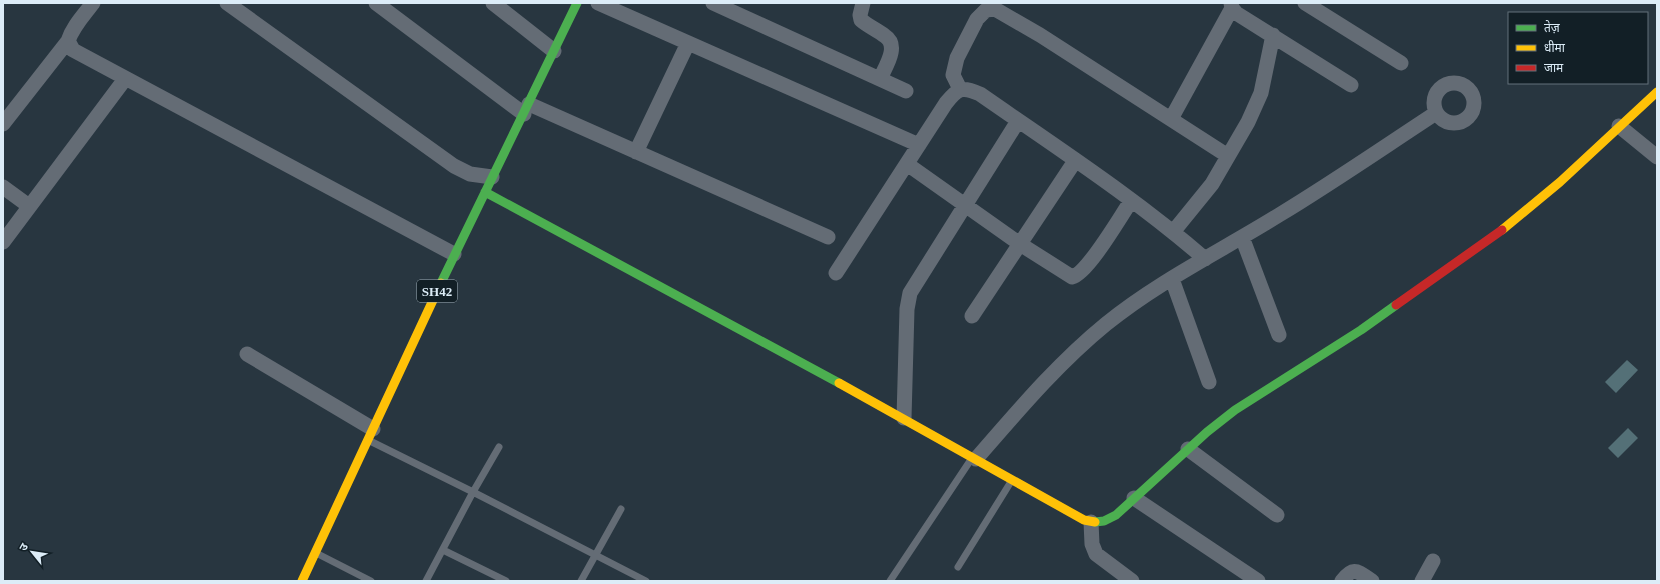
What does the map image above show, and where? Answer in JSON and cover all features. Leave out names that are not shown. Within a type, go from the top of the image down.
[{"type":"street","points":[[3,124],[68,41],[75,27],[93,3]]},
{"type":"street","points":[[227,3],[454,166],[470,174],[492,177]]},
{"type":"street","points":[[376,3],[526,109],[636,152],[828,237]]},
{"type":"street","points":[[493,3],[554,51]]},
{"type":"street","name":"SH42","points":[[302,581],[314,552],[371,434],[454,254],[577,3]]},
{"type":"street","points":[[598,3],[919,146]]},
{"type":"street","points":[[713,3],[906,91]]},
{"type":"street","points":[[863,3],[860,15],[861,20],[887,37],[892,48],[891,54],[880,79]]},
{"type":"street","points":[[1305,3],[1401,63]]},
{"type":"street","points":[[1170,119],[1231,6],[1351,85]]},
{"type":"street","points":[[960,89],[953,75],[957,58],[977,19],[986,10],[995,9],[1228,156]]},
{"type":"street","points":[[1173,232],[1212,184],[1257,104],[1273,35]]},
{"type":"street","points":[[68,41],[73,50],[81,56],[303,172],[454,254]]},
{"type":"street","points":[[636,152],[688,43]]},
{"type":"street","points":[[3,242],[125,78]]},
{"type":"street","points":[[836,272],[946,103],[960,89],[969,89],[980,94],[1131,201],[1173,232],[1205,259]]},
{"type":"street","points":[[485,192],[904,418],[1084,520],[1091,522],[1107,521],[1116,515],[1188,449],[1235,410],[1361,330],[1500,232],[1560,182],[1657,92]]},
{"type":"street","points":[[974,458],[1074,352],[1133,303],[1280,214],[1436,114]]},
{"type":"street","points":[[904,418],[907,309],[910,293],[1018,121]]},
{"type":"street","points":[[1619,126],[1657,157]]},
{"type":"street","points":[[972,316],[1075,161]]},
{"type":"street","points":[[907,164],[1020,244],[1072,277],[1077,276],[1091,261],[1131,201]]},
{"type":"street","points":[[3,187],[29,206]]},
{"type":"street","points":[[1242,237],[1279,335]]},
{"type":"street","points":[[1172,279],[1209,382]]},
{"type":"street","points":[[248,354],[371,434]]},
{"type":"street","points":[[1188,449],[1277,515]]},
{"type":"street","points":[[1134,498],[1258,581]]},
{"type":"street","points":[[1091,522],[1092,544],[1096,554],[1132,581]]},
{"type":"street","points":[[1422,581],[1433,562]]},
{"type":"street","points":[[1342,581],[1351,571],[1356,571],[1372,581]]},
{"type":"lane","points":[[371,434],[474,492],[646,581]]},
{"type":"lane","points":[[426,581],[499,447]]},
{"type":"lane","points":[[890,581],[974,458]]},
{"type":"lane","points":[[958,567],[1012,480]]},
{"type":"lane","points":[[580,581],[621,509]]},
{"type":"lane","points":[[443,550],[506,581]]},
{"type":"lane","points":[[314,552],[371,581]]},
{"type":"building","points":[[1627,360],[1638,370],[1616,393],[1605,382]]},
{"type":"building","points":[[1628,428],[1638,438],[1618,458],[1608,448]]},
{"type":"traffic: fast","points":[[441,283],[577,3]]},
{"type":"traffic: fast","points":[[485,192],[839,383]]},
{"type":"traffic: fast","points":[[1095,522],[1104,521],[1116,515],[1207,432],[1235,410],[1361,330],[1396,305]]},
{"type":"traffic: slow","points":[[1502,230],[1560,182],[1657,92]]},
{"type":"traffic: slow","points":[[302,581],[441,283]]},
{"type":"traffic: slow","points":[[839,383],[1084,520],[1095,522]]},
{"type":"traffic: jam","points":[[1396,305],[1502,230]]}]
